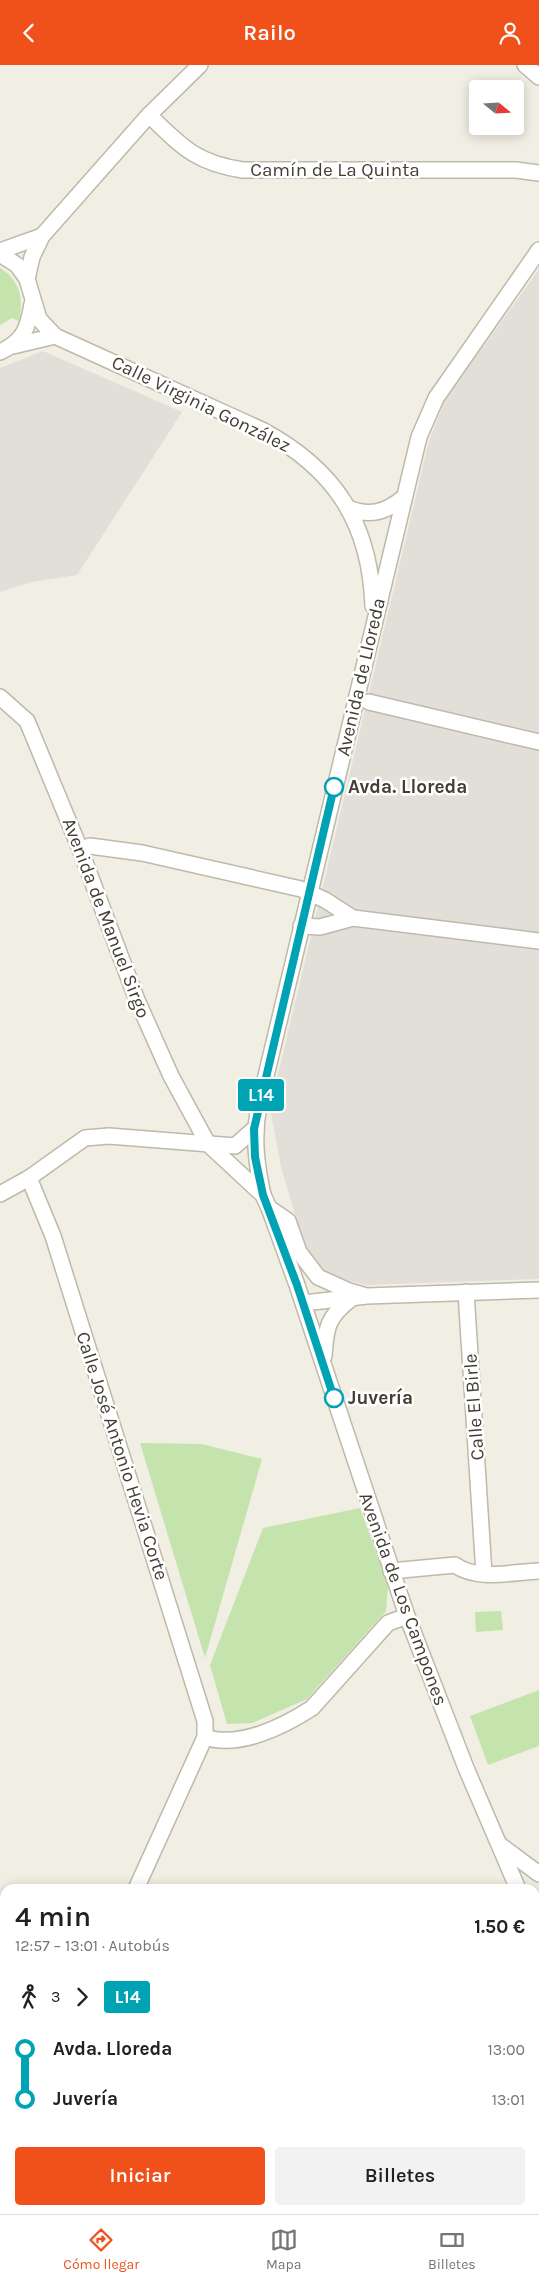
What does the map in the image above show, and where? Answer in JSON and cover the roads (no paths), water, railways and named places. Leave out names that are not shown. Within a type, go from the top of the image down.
[{"type":"street","points":[[27,279],[32,257],[42,236],[149,115],[200,65]]},
{"type":"street","points":[[525,65],[539,77]]},
{"type":"street","name":"Camín de La Quinta","points":[[149,115],[184,149],[204,161],[221,167],[243,170],[507,170],[539,173]]},
{"type":"street","points":[[0,252],[42,236]]},
{"type":"street","name":"Avenida de Lloreda","points":[[266,1201],[255,1157],[254,1129],[301,925],[419,437],[436,398],[539,250]]},
{"type":"street","points":[[0,252],[17,265],[27,279]]},
{"type":"street","name":"Calle Virginia González","points":[[27,279],[39,319],[55,336],[262,429],[290,445],[323,473],[348,508],[368,556],[372,592],[372,630]]},
{"type":"street","points":[[5,350],[23,335],[29,324],[33,300]]},
{"type":"street","points":[[5,350],[30,340],[55,336]]},
{"type":"street","points":[[348,508],[361,513],[379,513],[403,498]]},
{"type":"street","name":"Avenida de Manuel Sirgo","points":[[0,697],[27,721],[80,849],[137,1000],[171,1076],[208,1144],[266,1201],[303,1303]]},
{"type":"street","points":[[368,702],[539,742]]},
{"type":"street","points":[[80,849],[90,846],[142,853],[309,893],[325,900],[353,918]]},
{"type":"street","points":[[301,925],[320,927],[353,918],[539,941]]},
{"type":"street","points":[[0,1194],[29,1178],[85,1138],[109,1136],[235,1145],[245,1139],[254,1129]]},
{"type":"street","name":"Calle José Antonio Hevia Corte","points":[[29,1178],[52,1236],[130,1479],[205,1721],[205,1737]]},
{"type":"street","points":[[266,1201],[288,1221],[299,1252],[318,1277],[349,1291],[367,1296]]},
{"type":"street","points":[[303,1303],[367,1296],[539,1290]]},
{"type":"street","name":"Calle El Birle","points":[[466,1292],[484,1574]]},
{"type":"street","points":[[324,1365],[326,1329],[339,1308],[351,1299]]},
{"type":"street","name":"Avenida de Los Campones","points":[[303,1303],[407,1616],[466,1768],[517,1884]]},
{"type":"street","points":[[391,1571],[455,1565],[465,1572],[484,1574],[539,1571]]},
{"type":"street","points":[[138,1884],[205,1737],[216,1741],[234,1740],[270,1730],[297,1718],[312,1708],[388,1623],[407,1616]]},
{"type":"street","points":[[500,1845],[539,1874]]},
{"type":"place","name":"Avda. Lloreda","points":[[334,787]]},
{"type":"place","name":"Juvería","points":[[334,1398]]}]
